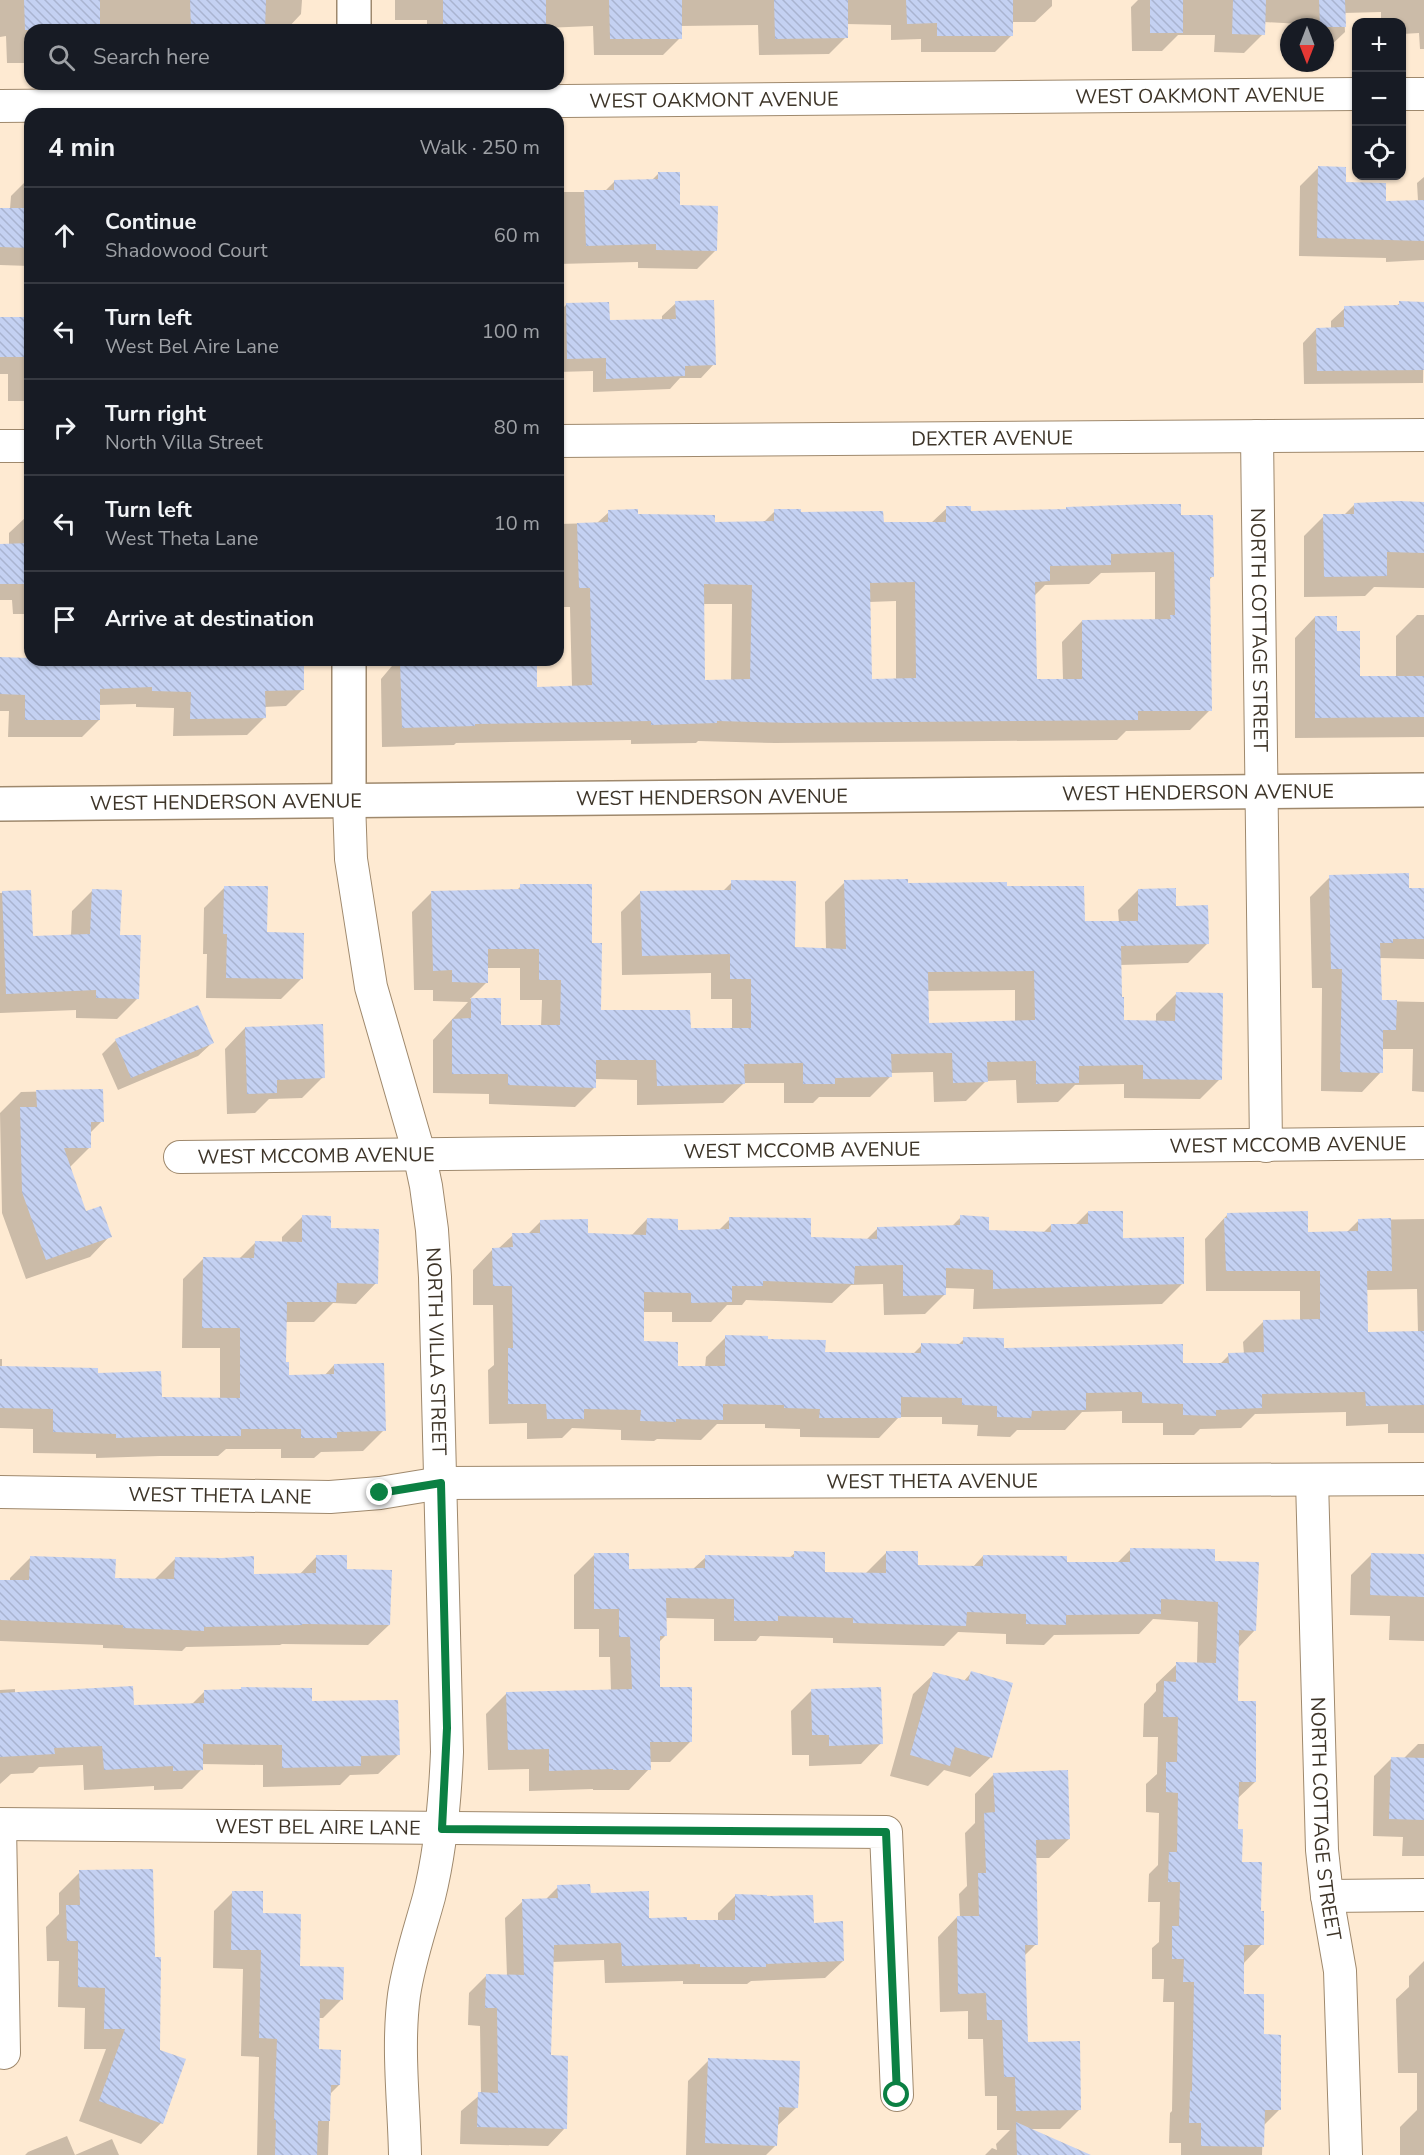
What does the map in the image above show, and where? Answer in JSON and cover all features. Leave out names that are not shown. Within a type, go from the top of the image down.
[{"type":"main road","points":[[354,0],[354,24]]},
{"type":"main road","name":"NORTH VILLA STREET","points":[[349,666],[349,801]]},
{"type":"main road","name":"WEST HENDERSON AVENUE","points":[[0,804],[1424,790]]},
{"type":"street","name":"WEST OAKMONT AVENUE","points":[[0,106],[354,101],[1352,94]]},
{"type":"street","points":[[1406,94],[1424,94]]},
{"type":"street","name":"DEXTER AVENUE","points":[[564,441],[1424,435]]},
{"type":"street","name":"NORTH COTTAGE STREET","points":[[1257,436],[1266,1146]]},
{"type":"street","points":[[0,446],[24,446]]},
{"type":"street","name":"NORTH VILLA STREET","points":[[349,801],[351,859],[371,987],[419,1153],[426,1186],[435,1277],[447,1728],[442,1829],[429,1896],[413,1951],[404,1996],[402,2035],[405,2155]]},
{"type":"street","name":"WEST MCCOMB AVENUE","points":[[180,1157],[1424,1143]]},
{"type":"street","name":"WEST THETA AVENUE","points":[[441,1483],[1424,1479]]},
{"type":"street","name":"NORTH COTTAGE STREET","points":[[1312,1480],[1322,1838],[1327,1896],[1340,1971],[1346,2155]]},
{"type":"street","name":"WEST THETA LANE","points":[[0,1492],[330,1497],[380,1493],[441,1483]]},
{"type":"street","points":[[0,1825],[4,2053]]},
{"type":"street","name":"WEST BEL AIRE LANE","points":[[0,1825],[886,1832],[897,2095]]},
{"type":"street","points":[[1327,1896],[1424,1895]]},
{"type":"building","points":[[24,0],[100,0],[100,24],[25,24]]},
{"type":"building","points":[[190,0],[266,0],[265,24],[191,24]]},
{"type":"building","points":[[443,0],[546,0],[546,24],[443,24]]},
{"type":"building","points":[[609,0],[682,0],[682,39],[610,39]]},
{"type":"building","points":[[774,0],[848,0],[848,38],[775,39]]},
{"type":"building","points":[[906,0],[1013,0],[1013,36],[937,36],[937,23],[907,24]]},
{"type":"building","points":[[1150,0],[1183,0],[1183,33],[1150,33]]},
{"type":"building","points":[[1233,0],[1266,0],[1265,35],[1232,34]]},
{"type":"building","points":[[1319,0],[1345,0],[1346,27],[1334,27],[1334,18],[1320,18]]},
{"type":"building","points":[[1318,166],[1346,167],[1346,182],[1386,183],[1386,201],[1424,200],[1424,241],[1317,238]]},
{"type":"building","points":[[658,172],[680,172],[680,205],[718,206],[717,251],[656,250],[656,244],[586,246],[584,190],[614,190],[614,180],[658,179]]},
{"type":"building","points":[[0,208],[24,208],[24,248],[0,247]]},
{"type":"building","points":[[714,300],[716,365],[685,366],[685,376],[606,379],[606,358],[567,359],[566,303],[609,302],[610,320],[676,319],[675,301]]},
{"type":"building","points":[[1399,301],[1424,302],[1424,370],[1317,371],[1316,328],[1344,327],[1344,306],[1399,305]]},
{"type":"building","points":[[0,317],[24,317],[24,357],[0,357]]},
{"type":"building","points":[[1424,502],[1424,553],[1387,552],[1387,576],[1324,577],[1323,514],[1354,514],[1354,503]]},
{"type":"building","points":[[1181,504],[1181,515],[1213,515],[1214,577],[1210,577],[1212,711],[1138,711],[1138,720],[796,723],[717,721],[717,723],[651,725],[651,721],[475,724],[475,726],[402,728],[400,666],[537,666],[537,687],[592,685],[590,588],[579,588],[577,523],[608,522],[608,510],[638,509],[638,514],[715,515],[715,522],[774,521],[774,509],[801,509],[801,512],[883,511],[884,522],[946,522],[946,506],[971,506],[971,511],[1066,509],[1066,507]],"holes":[[[1174,552],[1175,615],[1170,615],[1171,619],[1082,620],[1082,679],[1037,679],[1035,582],[1050,581],[1050,566],[1111,565],[1111,554]],[[915,582],[916,678],[872,679],[870,583]],[[704,584],[752,585],[750,679],[705,680]]]},
{"type":"building","points":[[24,543],[24,584],[0,584],[0,544]]},
{"type":"building","points":[[1315,616],[1337,616],[1337,631],[1360,631],[1360,676],[1424,676],[1424,717],[1315,718]]},
{"type":"building","points":[[0,657],[24,658],[24,666],[304,666],[304,690],[265,691],[266,718],[190,719],[191,692],[152,691],[152,687],[100,689],[100,720],[25,720],[25,695],[0,694]]},
{"type":"building","points":[[1409,873],[1409,888],[1424,888],[1424,939],[1393,939],[1393,943],[1380,943],[1382,1000],[1397,1000],[1396,1030],[1383,1030],[1383,1073],[1340,1072],[1342,969],[1331,969],[1329,875]]},
{"type":"building","points":[[908,879],[908,883],[1007,882],[1007,886],[1084,886],[1085,921],[1138,921],[1138,889],[1176,888],[1176,906],[1208,905],[1209,944],[1121,946],[1124,1020],[1175,1021],[1176,992],[1223,993],[1222,1080],[1143,1079],[1143,1065],[1079,1066],[1079,1083],[1036,1084],[1036,1061],[987,1062],[988,1082],[953,1083],[952,1053],[891,1054],[892,1077],[835,1078],[835,1084],[803,1084],[803,1063],[744,1064],[745,1084],[657,1086],[656,1060],[596,1060],[596,1088],[508,1085],[508,1074],[452,1074],[452,1019],[471,1018],[471,998],[501,998],[501,1025],[560,1025],[561,980],[539,980],[539,949],[488,949],[488,983],[452,982],[452,970],[433,971],[431,891],[520,889],[520,884],[592,884],[592,943],[602,943],[601,1010],[690,1010],[691,1028],[751,1028],[751,979],[730,979],[730,954],[642,956],[640,891],[731,890],[731,880],[796,881],[795,947],[846,949],[844,880]],"holes":[[[1034,971],[1035,1020],[929,1023],[928,972]]]},
{"type":"building","points":[[224,886],[268,886],[267,932],[304,933],[303,979],[226,978],[227,934],[223,934]]},
{"type":"building","points":[[92,889],[122,890],[120,935],[141,935],[139,999],[96,998],[96,990],[6,994],[2,891],[31,890],[33,936],[90,934]]},
{"type":"building","points":[[198,1005],[214,1043],[131,1078],[115,1039]]},
{"type":"building","points":[[323,1024],[325,1078],[277,1080],[277,1093],[247,1094],[245,1027]]},
{"type":"building","points":[[103,1089],[104,1122],[91,1122],[91,1148],[64,1148],[86,1211],[101,1206],[112,1237],[46,1260],[22,1192],[20,1107],[37,1107],[36,1090]]},
{"type":"building","points":[[1088,1211],[1123,1211],[1123,1238],[1184,1237],[1184,1284],[993,1289],[993,1270],[946,1268],[946,1295],[903,1296],[903,1265],[855,1266],[854,1284],[763,1281],[763,1286],[732,1286],[732,1302],[691,1303],[691,1293],[644,1292],[644,1341],[678,1342],[678,1366],[725,1366],[725,1335],[768,1336],[768,1339],[826,1340],[825,1352],[921,1353],[921,1343],[963,1344],[963,1337],[1004,1338],[1004,1348],[1183,1344],[1183,1363],[1229,1363],[1228,1353],[1264,1352],[1263,1320],[1320,1319],[1320,1271],[1226,1271],[1224,1218],[1227,1218],[1227,1213],[1308,1211],[1308,1232],[1358,1231],[1358,1219],[1391,1218],[1392,1271],[1367,1271],[1368,1332],[1424,1331],[1424,1405],[1366,1406],[1365,1392],[1262,1394],[1262,1408],[1216,1410],[1216,1416],[1183,1415],[1183,1404],[1142,1403],[1142,1392],[1086,1393],[1086,1410],[1032,1411],[1031,1418],[997,1417],[997,1406],[962,1405],[962,1398],[901,1397],[901,1418],[819,1418],[820,1409],[784,1408],[784,1405],[723,1404],[723,1420],[676,1419],[676,1422],[640,1421],[641,1410],[584,1409],[584,1419],[547,1419],[546,1404],[508,1404],[508,1348],[513,1348],[512,1286],[493,1286],[492,1248],[513,1247],[512,1233],[540,1233],[540,1220],[588,1219],[588,1233],[646,1235],[647,1218],[678,1219],[678,1230],[729,1229],[729,1217],[811,1218],[811,1237],[877,1239],[877,1227],[960,1225],[960,1215],[989,1217],[989,1230],[1051,1232],[1051,1224],[1088,1224]]},
{"type":"building","points":[[302,1215],[331,1216],[331,1228],[379,1229],[378,1284],[337,1283],[336,1302],[287,1302],[286,1362],[289,1362],[289,1375],[334,1374],[334,1364],[384,1363],[386,1431],[337,1432],[337,1438],[301,1438],[301,1429],[241,1429],[241,1436],[116,1438],[116,1434],[53,1432],[53,1409],[0,1408],[0,1366],[98,1368],[98,1373],[161,1371],[162,1397],[240,1398],[240,1328],[202,1328],[203,1257],[254,1258],[255,1241],[302,1242]]},
{"type":"building","points":[[1130,1548],[1215,1549],[1215,1561],[1259,1562],[1256,1631],[1239,1630],[1238,1701],[1256,1701],[1256,1782],[1239,1782],[1238,1829],[1243,1829],[1242,1862],[1262,1862],[1261,1911],[1264,1911],[1264,1945],[1244,1945],[1244,1994],[1264,1994],[1264,2034],[1281,2035],[1281,2110],[1265,2110],[1264,2147],[1201,2146],[1201,2123],[1189,2123],[1190,2091],[1192,2091],[1194,1982],[1183,1982],[1184,1959],[1172,1959],[1172,1926],[1179,1926],[1180,1882],[1168,1882],[1169,1852],[1177,1852],[1178,1793],[1166,1792],[1166,1762],[1177,1762],[1178,1717],[1163,1717],[1164,1681],[1176,1682],[1176,1662],[1216,1663],[1218,1602],[1161,1599],[1161,1614],[1066,1615],[1066,1625],[1026,1624],[1026,1614],[967,1612],[966,1626],[853,1623],[853,1618],[778,1616],[778,1621],[734,1621],[734,1599],[666,1598],[667,1636],[660,1636],[660,1687],[692,1687],[692,1742],[650,1742],[651,1770],[549,1771],[549,1749],[508,1750],[506,1692],[632,1689],[630,1637],[619,1637],[619,1609],[594,1609],[594,1553],[629,1553],[629,1569],[705,1568],[705,1555],[794,1557],[794,1551],[825,1552],[825,1572],[886,1573],[886,1551],[918,1551],[918,1565],[983,1566],[983,1555],[1067,1556],[1067,1562],[1130,1562]]},
{"type":"building","points":[[1371,1553],[1424,1554],[1424,1597],[1370,1595]]},
{"type":"building","points":[[316,1555],[347,1555],[347,1569],[392,1570],[390,1625],[302,1624],[204,1627],[204,1631],[0,1620],[0,1580],[29,1580],[30,1556],[116,1559],[115,1578],[174,1579],[175,1557],[254,1556],[254,1574],[316,1573]]},
{"type":"building","points":[[971,1671],[1013,1683],[992,1758],[955,1747],[950,1766],[910,1755],[933,1672],[968,1681]]},
{"type":"building","points":[[133,1686],[134,1705],[204,1703],[204,1690],[241,1689],[241,1687],[312,1688],[312,1701],[398,1700],[400,1755],[361,1756],[361,1766],[282,1768],[282,1745],[203,1744],[203,1770],[173,1771],[173,1766],[104,1770],[102,1746],[54,1748],[55,1754],[0,1757],[0,1693]]},
{"type":"building","points":[[881,1687],[883,1744],[829,1746],[829,1735],[812,1735],[811,1689]]},
{"type":"building","points":[[1391,1757],[1424,1758],[1424,1820],[1389,1819]]},
{"type":"building","points":[[1068,1770],[1070,1839],[1036,1840],[1038,1945],[1025,1945],[1028,2042],[1080,2041],[1081,2110],[1016,2111],[1015,2077],[1004,2077],[1002,2020],[987,2020],[986,1993],[958,1994],[957,1916],[979,1916],[978,1873],[986,1873],[984,1813],[995,1812],[993,1773]]},
{"type":"building","points":[[153,1869],[155,1957],[161,1957],[160,2050],[186,2059],[163,2124],[99,2101],[125,2029],[104,2029],[105,1988],[78,1987],[78,1941],[67,1941],[66,1905],[80,1905],[79,1870]]},
{"type":"building","points":[[590,1884],[591,1893],[649,1891],[649,1918],[687,1917],[687,1920],[735,1920],[735,1894],[813,1895],[814,1923],[843,1921],[844,1961],[766,1964],[766,1967],[700,1967],[700,1964],[622,1966],[621,1943],[554,1945],[551,2055],[568,2056],[567,2129],[477,2127],[478,2092],[498,2093],[497,2008],[485,2008],[486,1974],[524,1975],[522,1899],[558,1898],[557,1885]]},
{"type":"building","points":[[232,1891],[263,1891],[263,1913],[301,1914],[300,1966],[344,1967],[343,2000],[320,1999],[319,2049],[341,2050],[340,2085],[331,2085],[330,2121],[318,2121],[317,2155],[275,2155],[277,2039],[259,2038],[261,1950],[231,1950]]},
{"type":"building","points":[[708,2058],[800,2061],[798,2108],[779,2107],[777,2146],[705,2143]]},
{"type":"building","points":[[1016,2122],[1091,2155],[1017,2155]]},
{"type":"route","points":[[380,1493],[441,1483],[447,1728],[442,1829],[886,1832],[897,2095]]}]
